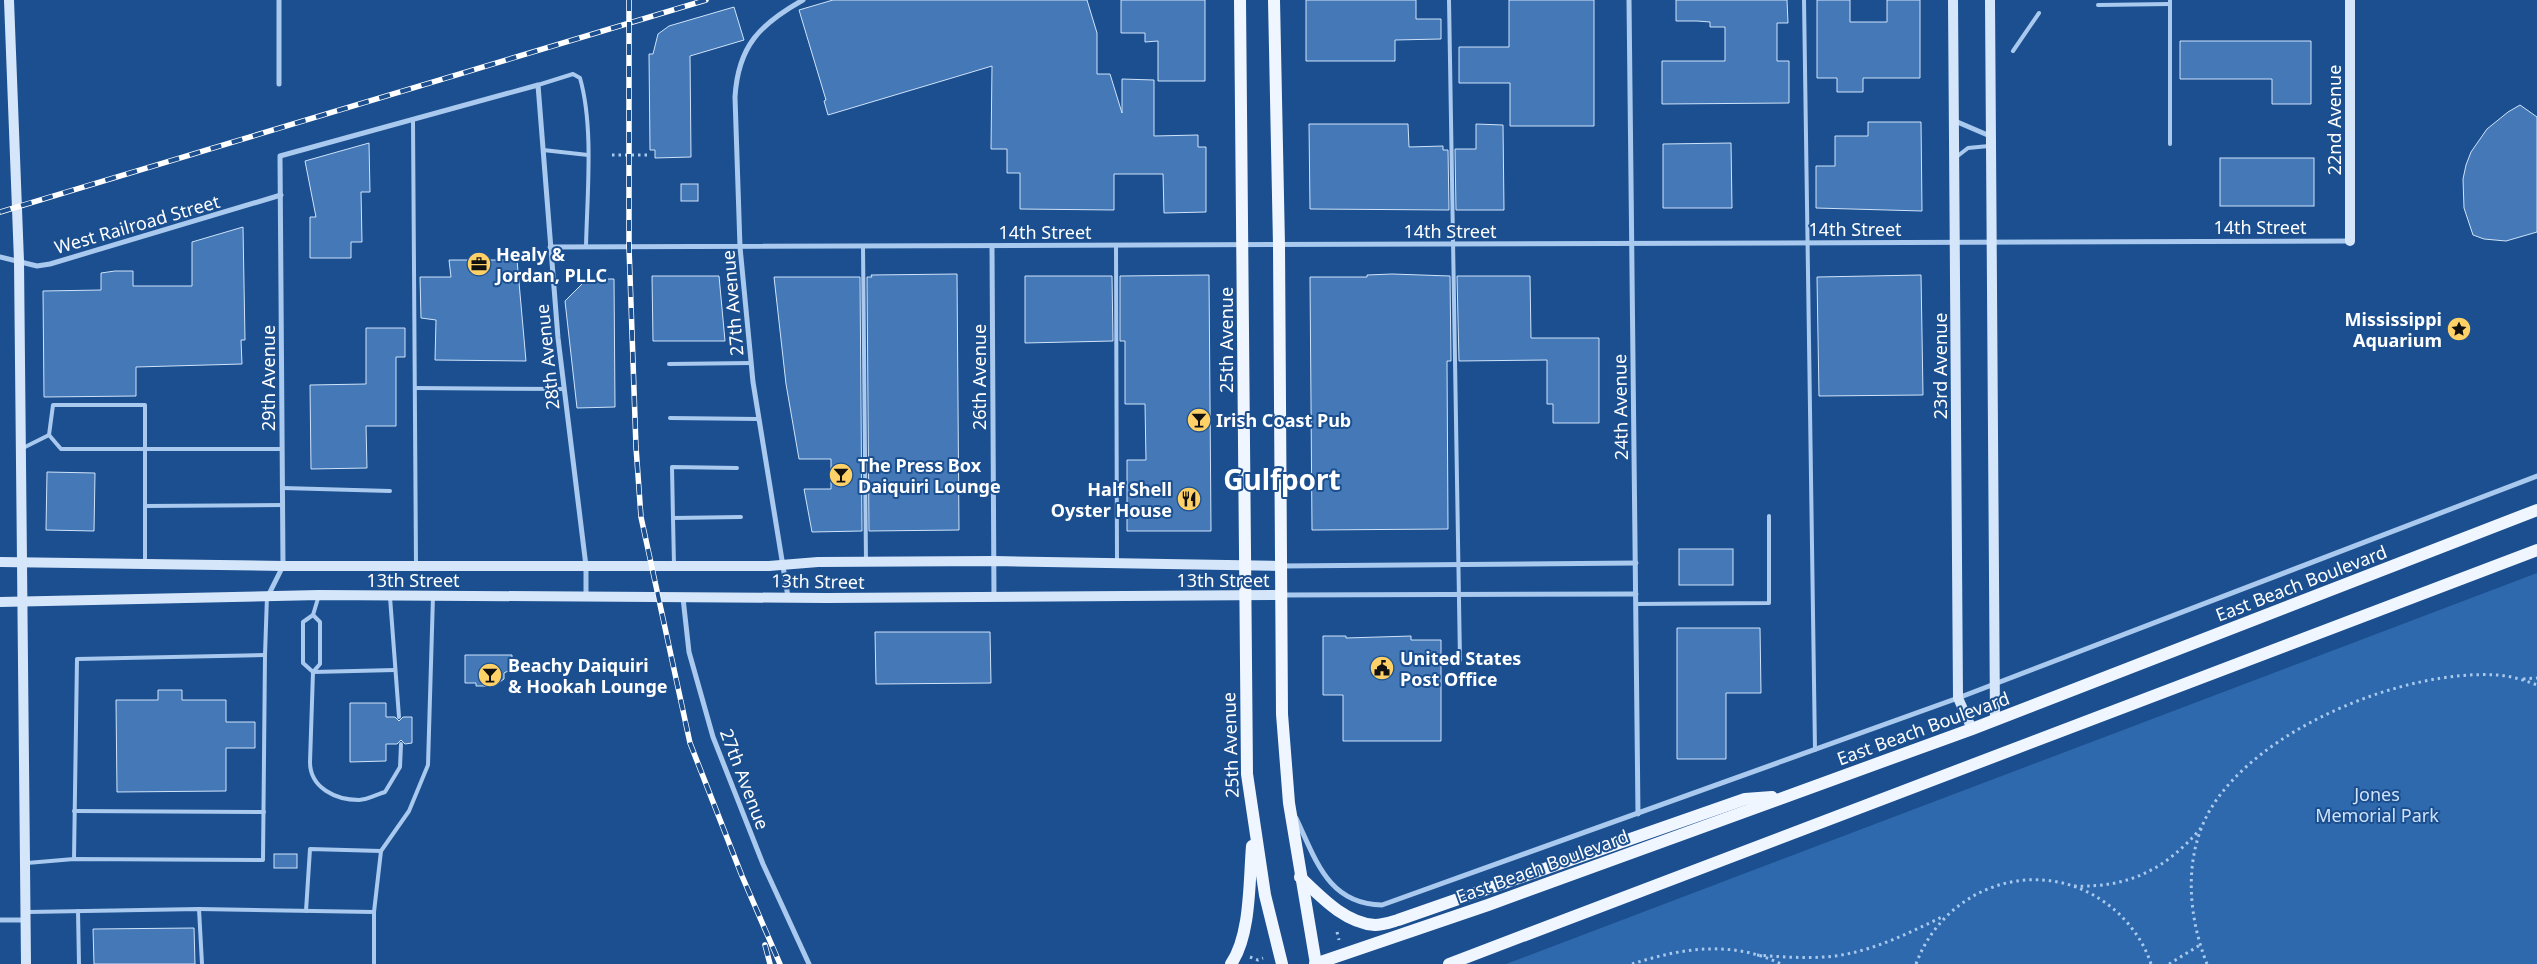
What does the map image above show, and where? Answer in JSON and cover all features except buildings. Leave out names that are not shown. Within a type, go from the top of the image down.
[{"type":"main road","name":"25th Avenue","points":[[1240,0],[1246,764],[1254,829]]},
{"type":"main road","points":[[1274,0],[1279,245],[1282,714],[1289,803],[1315,964]]},
{"type":"main road","name":"East Beach Boulevard","points":[[1315,964],[1488,905],[1972,729],[2537,510]]},
{"type":"main road","points":[[1453,963],[2537,550]]},
{"type":"main road","points":[[1300,877],[1326,901],[1346,915],[1361,923],[1377,925],[1398,920],[1745,799],[1792,795]]},
{"type":"main road","points":[[1231,964],[1238,954],[1245,925],[1254,829]]},
{"type":"main road","points":[[1254,829],[1265,895],[1282,964]]},
{"type":"street","points":[[9,0],[18,261],[23,563],[26,964]]},
{"type":"street","points":[[279,0],[279,84]]},
{"type":"street","name":"27th Avenue","points":[[788,597],[758,418],[751,363],[740,247],[735,97],[736,74],[752,40],[775,16],[803,0]]},
{"type":"street","name":"24th Avenue","points":[[1629,0],[1638,814]]},
{"type":"street","name":"23rd Avenue","points":[[1953,0],[1958,698],[1972,729]]},
{"type":"street","points":[[1990,0],[1996,720]]},
{"type":"street","name":"22nd Avenue","points":[[2350,0],[2350,241]]},
{"type":"street","points":[[413,120],[538,85]]},
{"type":"street","name":"28th Avenue","points":[[538,85],[550,247],[564,389],[586,566],[586,596]]},
{"type":"street","name":"29th Avenue","points":[[267,596],[283,566],[280,156],[413,120]]},
{"type":"street","points":[[1954,120],[1992,142]]},
{"type":"street","name":"West Railroad Street","points":[[0,257],[37,266],[50,264],[281,195]]},
{"type":"street","name":"14th Street","points":[[550,247],[2350,241]]},
{"type":"street","name":"26th Avenue","points":[[992,246],[994,598]]},
{"type":"street","points":[[1289,803],[1318,863],[1331,884],[1354,901],[1364,905],[1382,906],[1958,698],[2537,476]]},
{"type":"street","name":"13th Street","points":[[0,562],[283,566],[674,566],[994,561],[1245,566],[1636,563]]},
{"type":"street","name":"13th Street","points":[[0,602],[319,595],[994,598],[1636,594]]},
{"type":"street","name":"27th Avenue","points":[[683,596],[689,652],[713,737],[763,864],[809,964]]},
{"type":"street","points":[[0,920],[26,916]]},
{"type":"lane","points":[[1449,0],[1460,660]]},
{"type":"lane","points":[[1804,0],[1806,243],[1815,750]]},
{"type":"lane","points":[[2098,5],[2170,2],[2170,144]]},
{"type":"lane","points":[[2013,51],[2039,13]]},
{"type":"lane","points":[[538,85],[573,74],[580,78],[584,92],[588,155],[586,247]]},
{"type":"lane","points":[[413,120],[416,566]]},
{"type":"lane","points":[[1954,159],[1974,146],[1992,142]]},
{"type":"lane","points":[[542,150],[588,155]]},
{"type":"lane","points":[[1116,245],[1117,562]]},
{"type":"lane","points":[[863,246],[866,562]]},
{"type":"lane","points":[[669,364],[751,363]]},
{"type":"lane","points":[[415,388],[564,389]]},
{"type":"lane","points":[[145,564],[145,449],[145,405],[53,405],[49,435],[61,449],[145,449],[282,449]]},
{"type":"lane","points":[[670,418],[758,418]]},
{"type":"lane","points":[[21,449],[49,435]]},
{"type":"lane","points":[[674,566],[672,467],[737,468]]},
{"type":"lane","points":[[283,488],[390,491]]},
{"type":"lane","points":[[145,506],[283,505]]},
{"type":"lane","points":[[1636,604],[1769,603],[1769,516]]},
{"type":"lane","points":[[673,518],[741,517]]},
{"type":"lane","points":[[319,595],[313,615],[303,622],[303,663],[313,672],[395,670]]},
{"type":"lane","points":[[25,863],[74,859],[263,860],[264,655],[267,596]]},
{"type":"lane","points":[[390,596],[399,717]]},
{"type":"lane","points":[[374,964],[374,912],[381,851],[408,811],[428,764],[433,596]]},
{"type":"lane","points":[[313,615],[320,622],[320,664],[313,672],[310,762],[310,769],[315,780],[330,795],[361,800],[385,792],[400,767],[401,744]]},
{"type":"lane","points":[[74,859],[77,659],[264,655]]},
{"type":"lane","points":[[74,811],[264,812]]},
{"type":"lane","points":[[306,911],[310,849],[381,851]]},
{"type":"lane","points":[[26,916],[78,911],[199,908],[374,912]]},
{"type":"lane","points":[[199,908],[202,964]]},
{"type":"lane","points":[[78,911],[79,964]]},
{"type":"path","points":[[612,155],[648,154]]},
{"type":"path","points":[[2071,886],[2105,886],[2144,875],[2178,854],[2202,827],[2220,796],[2253,762],[2294,732],[2344,706],[2387,690],[2449,676],[2497,675],[2520,679],[2537,685]]},
{"type":"path","points":[[2520,679],[2537,678]]},
{"type":"path","points":[[2202,827],[2195,851],[2191,889],[2194,921],[2207,964]]},
{"type":"path","points":[[1916,964],[1932,931],[1947,914],[1964,900],[1984,890],[2005,883],[2027,880],[2049,881],[2071,886],[2097,898],[2126,921],[2140,939],[2151,964]]},
{"type":"path","points":[[1632,964],[1692,949],[1724,949],[1757,955],[1807,957],[1848,953],[1891,940],[1947,914]]},
{"type":"path","points":[[1335,933],[1337,932],[1340,940]]},
{"type":"path","points":[[2169,964],[2200,945]]},
{"type":"path","points":[[1757,955],[1781,964]]},
{"type":"path","points":[[1258,964],[1258,960],[1263,958]]},
{"type":"green space","name":"Jones Memorial Park","points":[[2537,573],[2537,964],[1506,964]]},
{"type":"railway","points":[[629,0],[629,247],[636,447],[641,517],[690,743],[742,876],[780,964]]},
{"type":"railway","points":[[0,212],[706,0]]},
{"type":"railway","points":[[765,945],[770,964]]},
{"type":"place","name":"Healy & Jordan, PLLC","points":[[479,264]]},
{"type":"place","name":"Mississippi Aquarium","points":[[2459,329]]},
{"type":"place","name":"Irish Coast Pub","points":[[1199,420]]},
{"type":"place","name":"The Press Box Daiquiri Lounge","points":[[841,475]]},
{"type":"place","name":"Half Shell Oyster House","points":[[1189,499]]},
{"type":"place","name":"United States Post Office","points":[[1382,668]]},
{"type":"place","name":"Beachy Daiquiri & Hookah Lounge","points":[[490,675]]},
{"type":"district","name":"Gulfport","points":[[1282,479]]}]
